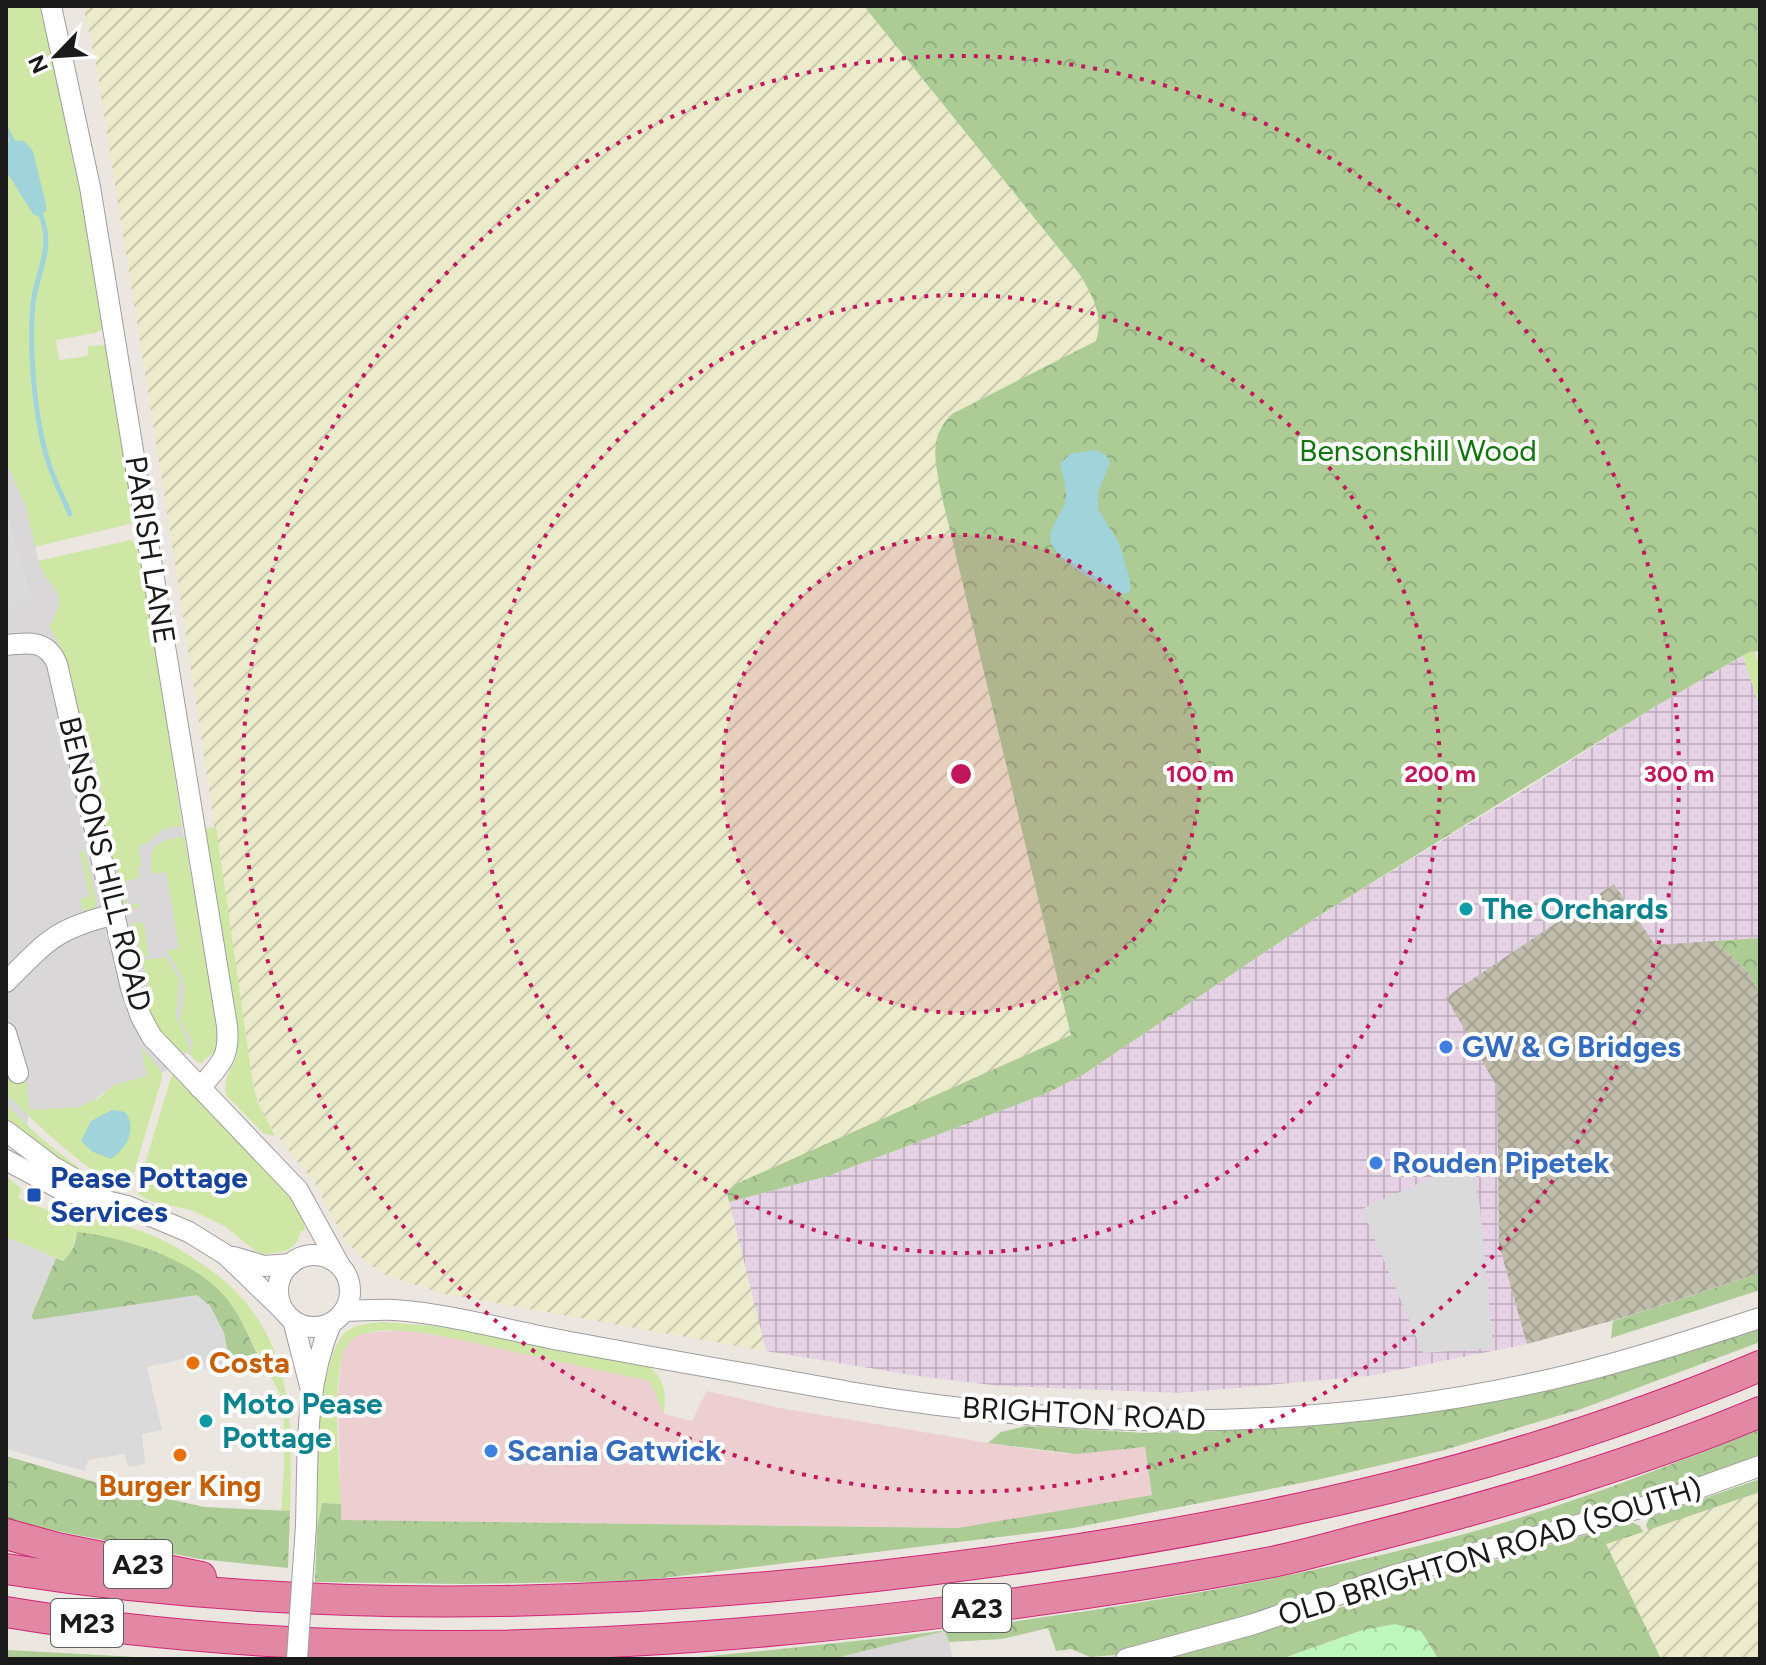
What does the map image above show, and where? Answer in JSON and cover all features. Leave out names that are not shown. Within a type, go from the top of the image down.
[{"type":"highway","name":"A23","points":[[6,1534],[57,1548],[190,1574],[269,1596],[461,1602],[653,1596],[885,1577],[1080,1550],[1269,1516],[1466,1469],[1638,1414],[1760,1366]]},
{"type":"highway","name":"A23","points":[[6,1634],[169,1633],[342,1645],[451,1647],[643,1642],[881,1620],[1089,1593],[1276,1561],[1477,1510],[1653,1454],[1760,1412]]},
{"type":"highway","name":"M23","points":[[6,1569],[154,1589],[269,1596]]},
{"type":"highway","name":"M23","points":[[6,1612],[169,1633]]},
{"type":"street","name":"PARISH LANE","points":[[51,6],[90,187],[227,1026],[228,1049],[224,1060],[200,1088]]},
{"type":"street","name":"BENSONS HILL ROAD","points":[[6,645],[36,643],[49,651],[57,664],[141,1017],[152,1037],[285,1175],[308,1206],[343,1271]]},
{"type":"street","points":[[6,982],[51,938],[78,923],[115,914]]},
{"type":"street","points":[[6,1033],[18,1073]]},
{"type":"street","points":[[6,1131],[63,1173],[120,1204],[189,1232],[226,1255],[289,1316],[312,1327],[338,1317]]},
{"type":"street","points":[[6,1160],[64,1191],[120,1204]]},
{"type":"street","points":[[308,1206],[310,1239],[306,1251],[284,1272],[278,1292],[289,1316],[311,1390]]},
{"type":"street","points":[[226,1255],[264,1266],[319,1256],[343,1271],[349,1298],[323,1343],[311,1390],[297,1659]]},
{"type":"street","name":"BRIGHTON ROAD","points":[[343,1271],[369,1295],[405,1311],[869,1395],[1043,1417],[1161,1422],[1276,1419],[1435,1401],[1553,1379],[1760,1318]]},
{"type":"street","name":"BRIGHTON ROAD","points":[[338,1317],[405,1311]]},
{"type":"street","name":"OLD BRIGHTON ROAD (SOUTH)","points":[[1126,1659],[1254,1624],[1392,1576],[1624,1514],[1694,1492],[1760,1466]]},
{"type":"shaded area","points":[[6,404],[39,565],[60,595],[57,613],[86,741],[91,745],[102,789],[98,794],[107,839],[182,826],[217,1038],[190,1055],[186,1052],[166,1071],[114,1085],[90,1103],[78,1107],[29,1110],[27,1125],[6,1105]]},
{"type":"shaded area","points":[[6,507],[32,600],[6,607]]},
{"type":"shaded area","points":[[1743,656],[1760,707],[1760,938],[1655,946],[1614,884],[1447,997],[1497,1087],[1499,1245],[1527,1344],[1368,1376],[1179,1393],[1001,1386],[924,1377],[766,1351],[729,1202],[828,1176],[1045,1094],[1081,1076],[1320,915],[1656,706]]},
{"type":"shaded area","points":[[1614,884],[1655,945],[1715,941],[1747,971],[1760,994],[1760,1273],[1618,1319],[1527,1344],[1499,1245],[1497,1087],[1446,997]]},
{"type":"shaded area","points":[[1471,1160],[1480,1207],[1493,1348],[1423,1353],[1362,1209]]},
{"type":"shaded area","points":[[6,1237],[56,1258],[31,1317],[34,1320],[197,1295],[209,1305],[224,1333],[230,1364],[205,1370],[201,1355],[147,1367],[162,1430],[142,1434],[145,1464],[128,1467],[125,1454],[88,1460],[85,1471],[6,1449]]},
{"type":"shaded area","points":[[401,1330],[459,1339],[651,1381],[664,1414],[692,1421],[707,1391],[780,1408],[1066,1454],[1145,1447],[1152,1495],[965,1528],[341,1520],[338,1394],[345,1348],[352,1338],[366,1333]]},
{"type":"shaded area","points":[[946,1631],[953,1659],[832,1659]]},
{"type":"green space","points":[[6,6],[43,6],[62,84],[104,328],[95,333],[56,340],[59,360],[88,356],[88,346],[105,345],[110,349],[141,521],[35,547],[26,507],[6,462]]},
{"type":"green space","points":[[83,6],[864,6],[1081,276],[1092,296],[1099,315],[1096,341],[952,414],[936,460],[941,493],[1071,1035],[727,1193],[766,1351],[439,1293],[386,1275],[367,1263],[344,1239],[315,1183],[265,1120],[253,1083],[175,563],[96,64]]},
{"type":"green space","name":"Bensonshill Wood","points":[[864,6],[1760,6],[1760,651],[1749,652],[1656,706],[1320,915],[1081,1076],[1045,1094],[828,1176],[729,1202],[727,1193],[736,1184],[1071,1035],[941,493],[935,451],[939,432],[952,414],[1096,341],[1098,315],[1081,276]]},
{"type":"green space","points":[[131,540],[142,551],[182,826],[163,829],[147,844],[139,845],[139,878],[122,882],[127,906],[140,903],[137,908],[123,912],[115,875],[118,873],[116,865],[112,865],[97,796],[102,789],[91,745],[81,735],[62,651],[49,626],[56,614],[59,597],[38,561]]},
{"type":"green space","points":[[1755,652],[1760,668],[1760,707],[1743,656]]},
{"type":"green space","points":[[216,827],[253,1084],[258,1103],[275,1136],[264,1134],[227,1096],[226,1079],[237,1053],[203,829]]},
{"type":"green space","points":[[184,836],[221,1041],[220,1051],[211,1054],[202,1063],[190,1055],[193,1043],[180,1020],[183,978],[168,953],[168,950],[179,948],[166,872],[152,874],[151,864],[156,846]]},
{"type":"green space","points":[[84,850],[97,904],[83,911],[80,899],[90,896],[79,851]]},
{"type":"green space","points":[[134,923],[143,923],[149,956],[142,957],[139,944],[129,938],[128,932]]},
{"type":"green space","points":[[1760,938],[1760,994],[1747,971],[1715,941]]},
{"type":"green space","points":[[166,957],[180,980],[176,1016],[190,1047],[188,1053],[181,1057],[163,1037],[145,1004],[149,988],[142,960]]},
{"type":"green space","points":[[141,1047],[162,1072],[162,1078],[133,1175],[126,1184],[98,1173],[81,1161],[6,1093],[6,1050],[7,1072],[15,1081],[26,1076],[29,1110],[79,1107],[99,1098],[114,1085],[147,1076]]},
{"type":"green space","points":[[175,1072],[250,1148],[288,1194],[300,1214],[305,1231],[301,1231],[291,1248],[264,1254],[255,1251],[226,1227],[191,1210],[150,1201],[138,1194]]},
{"type":"green space","points":[[6,1105],[88,1177],[30,1140],[6,1118]]},
{"type":"green space","points":[[6,1176],[22,1189],[18,1198],[48,1210],[150,1234],[205,1266],[234,1290],[256,1316],[272,1345],[282,1375],[290,1440],[290,1511],[281,1511],[284,1415],[280,1394],[232,1305],[202,1277],[155,1251],[77,1232],[71,1252],[64,1261],[6,1237]]},
{"type":"green space","points":[[77,1232],[137,1245],[197,1273],[214,1285],[232,1305],[257,1353],[229,1361],[224,1333],[209,1304],[34,1320],[31,1317],[56,1258],[63,1261],[69,1254]]},
{"type":"green space","points":[[1760,1273],[1760,1290],[1611,1338],[1613,1321]]},
{"type":"green space","points":[[380,1322],[450,1327],[644,1363],[663,1385],[664,1414],[650,1381],[443,1336],[397,1330],[365,1333],[347,1345],[339,1377],[337,1422],[341,1504],[322,1503],[317,1529],[312,1525],[316,1453],[329,1368],[345,1333],[357,1326]]},
{"type":"green space","points":[[1760,1324],[1760,1342],[1581,1409],[1441,1451],[1321,1479],[1073,1528],[638,1581],[466,1584],[315,1582],[317,1529],[322,1503],[341,1504],[341,1520],[958,1528],[1152,1495],[1145,1447],[1076,1454],[988,1443],[1001,1432],[1026,1426],[1144,1433],[1307,1424]]},
{"type":"green space","points":[[1760,1429],[1760,1459],[1694,1484],[1211,1630],[1116,1655],[1090,1657],[1071,1649],[1056,1651],[1048,1628],[1002,1639],[949,1642],[945,1631],[832,1659],[678,1659],[864,1640],[1050,1616],[1235,1586],[1327,1567],[1462,1535],[1548,1509]]},
{"type":"green space","points":[[6,1456],[98,1483],[204,1507],[290,1511],[288,1568],[200,1559],[6,1521]]},
{"type":"green space","points":[[1760,1479],[1760,1492],[1648,1530],[1646,1525],[1650,1517]]},
{"type":"green space","points":[[1760,1492],[1760,1659],[1661,1659],[1605,1544]]},
{"type":"green space","points":[[1631,1522],[1640,1526],[1643,1532],[1606,1544],[1661,1659],[1438,1659],[1421,1631],[1363,1630],[1281,1659],[1164,1659],[1223,1644],[1464,1569]]},
{"type":"green space","points":[[1395,1624],[1421,1631],[1438,1659],[1281,1659],[1363,1630]]},
{"type":"green space","points":[[6,1650],[155,1658],[271,1659],[6,1659]]},
{"type":"water","points":[[24,141],[33,151],[46,205],[46,211],[37,216],[6,171],[6,143]]},
{"type":"water","points":[[1095,450],[1106,455],[1110,463],[1098,492],[1098,509],[1119,543],[1130,581],[1130,592],[1124,594],[1078,570],[1051,544],[1050,535],[1066,495],[1060,464],[1070,454]]},
{"type":"water","points":[[112,1110],[125,1112],[129,1118],[130,1132],[121,1150],[111,1159],[93,1152],[81,1141],[91,1121]]},
{"type":"waterway","points":[[6,128],[12,140]]},
{"type":"waterway","points":[[41,215],[46,239],[33,304],[33,378],[45,451],[70,514]]},
{"type":"place","name":"The Orchards","points":[[1466,909]]},
{"type":"place","name":"GW & G Bridges","points":[[1446,1047]]},
{"type":"place","name":"Rouden Pipetek","points":[[1376,1163]]},
{"type":"place","name":"Pease Pottage Services","points":[[34,1195]]},
{"type":"place","name":"Costa","points":[[193,1363]]},
{"type":"place","name":"Moto Pease Pottage","points":[[206,1421]]},
{"type":"place","name":"Scania Gatwick","points":[[491,1451]]},
{"type":"place","name":"Burger King","points":[[180,1455]]}]
